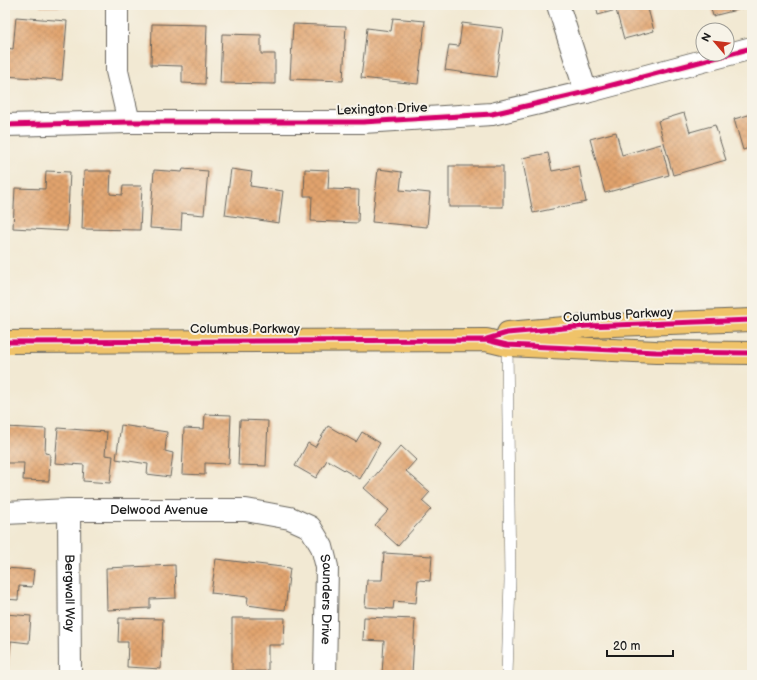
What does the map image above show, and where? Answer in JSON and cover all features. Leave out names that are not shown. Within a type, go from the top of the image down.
[{"type":"main road","name":"Columbus Parkway","points":[[496,342],[507,333],[587,326],[752,320]]},
{"type":"main road","name":"Columbus Parkway","points":[[5,342],[496,342],[656,352],[752,353]]},
{"type":"street","points":[[117,5],[117,71],[129,122]]},
{"type":"street","points":[[558,5],[586,92]]},
{"type":"street","name":"Lexington Drive","points":[[5,125],[129,122],[363,122],[492,114],[586,92],[752,48]]},
{"type":"street","name":"Delwood Avenue","points":[[5,513],[69,510],[246,510],[290,518],[310,527]]},
{"type":"street","name":"Bergwall Way","points":[[69,510],[70,675]]},
{"type":"street","name":"Saunders Drive","points":[[310,527],[322,547],[327,567],[324,675]]},
{"type":"lane","points":[[496,342],[510,581],[507,675]]},
{"type":"building","points":[[40,5],[67,5],[67,7],[40,7]]},
{"type":"building","points":[[596,5],[647,5],[654,31],[624,39],[616,10],[598,15]]},
{"type":"building","points":[[710,5],[752,5],[752,6],[713,16]]},
{"type":"building","points":[[16,17],[67,21],[62,80],[5,76],[6,48],[13,49]]},
{"type":"building","points":[[393,18],[425,21],[418,84],[361,78],[367,28],[391,31]]},
{"type":"building","points":[[462,23],[503,28],[496,77],[445,70],[449,45],[459,46]]},
{"type":"building","points":[[152,24],[207,25],[205,84],[182,83],[182,66],[151,65]]},
{"type":"building","points":[[293,24],[346,26],[343,81],[290,79]]},
{"type":"building","points":[[222,34],[261,35],[261,54],[275,54],[275,84],[220,83]]},
{"type":"building","points":[[684,113],[690,132],[715,125],[726,160],[673,175],[658,121]]},
{"type":"building","points":[[752,114],[752,147],[743,150],[734,119]]},
{"type":"building","points":[[616,132],[622,155],[661,144],[669,175],[605,193],[590,139]]},
{"type":"building","points":[[548,153],[552,171],[579,166],[586,202],[533,213],[522,158]]},
{"type":"building","points":[[449,166],[503,166],[503,207],[449,207]]},
{"type":"building","points":[[183,169],[208,171],[204,215],[182,213],[181,230],[150,228],[154,170],[182,172]]},
{"type":"building","points":[[231,169],[252,172],[250,186],[283,191],[279,223],[225,215]]},
{"type":"building","points":[[305,169],[329,170],[328,189],[359,190],[358,223],[311,221],[312,196],[304,196]]},
{"type":"building","points":[[378,169],[402,172],[400,190],[430,193],[427,227],[372,222]]},
{"type":"building","points":[[46,171],[70,172],[67,231],[13,228],[15,188],[45,189]]},
{"type":"building","points":[[84,171],[111,171],[110,194],[122,195],[123,186],[142,186],[140,230],[82,229]]},
{"type":"building","points":[[205,414],[231,415],[229,464],[205,463],[205,475],[182,474],[184,428],[204,429]]},
{"type":"building","points":[[240,420],[268,421],[266,466],[238,465]]},
{"type":"building","points":[[121,425],[167,432],[165,451],[173,453],[170,477],[147,474],[148,464],[116,459]]},
{"type":"building","points":[[328,426],[356,442],[362,432],[380,443],[360,479],[327,460],[316,478],[295,466],[308,443],[315,447]]},
{"type":"building","points":[[5,427],[46,429],[45,453],[50,454],[49,481],[23,480],[24,463],[5,463]]},
{"type":"building","points":[[58,428],[107,432],[105,455],[113,456],[110,483],[83,481],[84,465],[55,463]]},
{"type":"building","points":[[401,446],[416,460],[406,471],[430,492],[422,501],[431,509],[398,546],[375,525],[389,510],[364,488]]},
{"type":"building","points":[[384,553],[432,556],[430,581],[418,580],[416,603],[394,601],[393,609],[365,607],[367,580],[382,580]]},
{"type":"building","points":[[216,559],[290,568],[285,610],[247,605],[248,597],[211,593]]},
{"type":"building","points":[[175,565],[176,598],[150,599],[150,608],[107,610],[106,568]]},
{"type":"building","points":[[5,568],[34,570],[32,587],[19,586],[18,600],[5,599]]},
{"type":"building","points":[[5,614],[31,616],[29,643],[11,641],[8,670],[5,670]]},
{"type":"building","points":[[364,617],[415,619],[412,675],[382,675],[384,641],[363,640]]},
{"type":"building","points":[[119,618],[163,619],[161,669],[127,667],[128,642],[118,642]]},
{"type":"building","points":[[232,618],[285,618],[284,645],[268,645],[268,671],[232,671]]},
{"type":"cycle path","points":[[5,125],[129,122],[363,122],[492,114],[586,92],[752,48]]},
{"type":"cycle path","points":[[487,339],[507,333],[587,326],[752,320]]},
{"type":"cycle path","points":[[5,342],[486,340],[507,345],[656,352],[752,353]]}]
